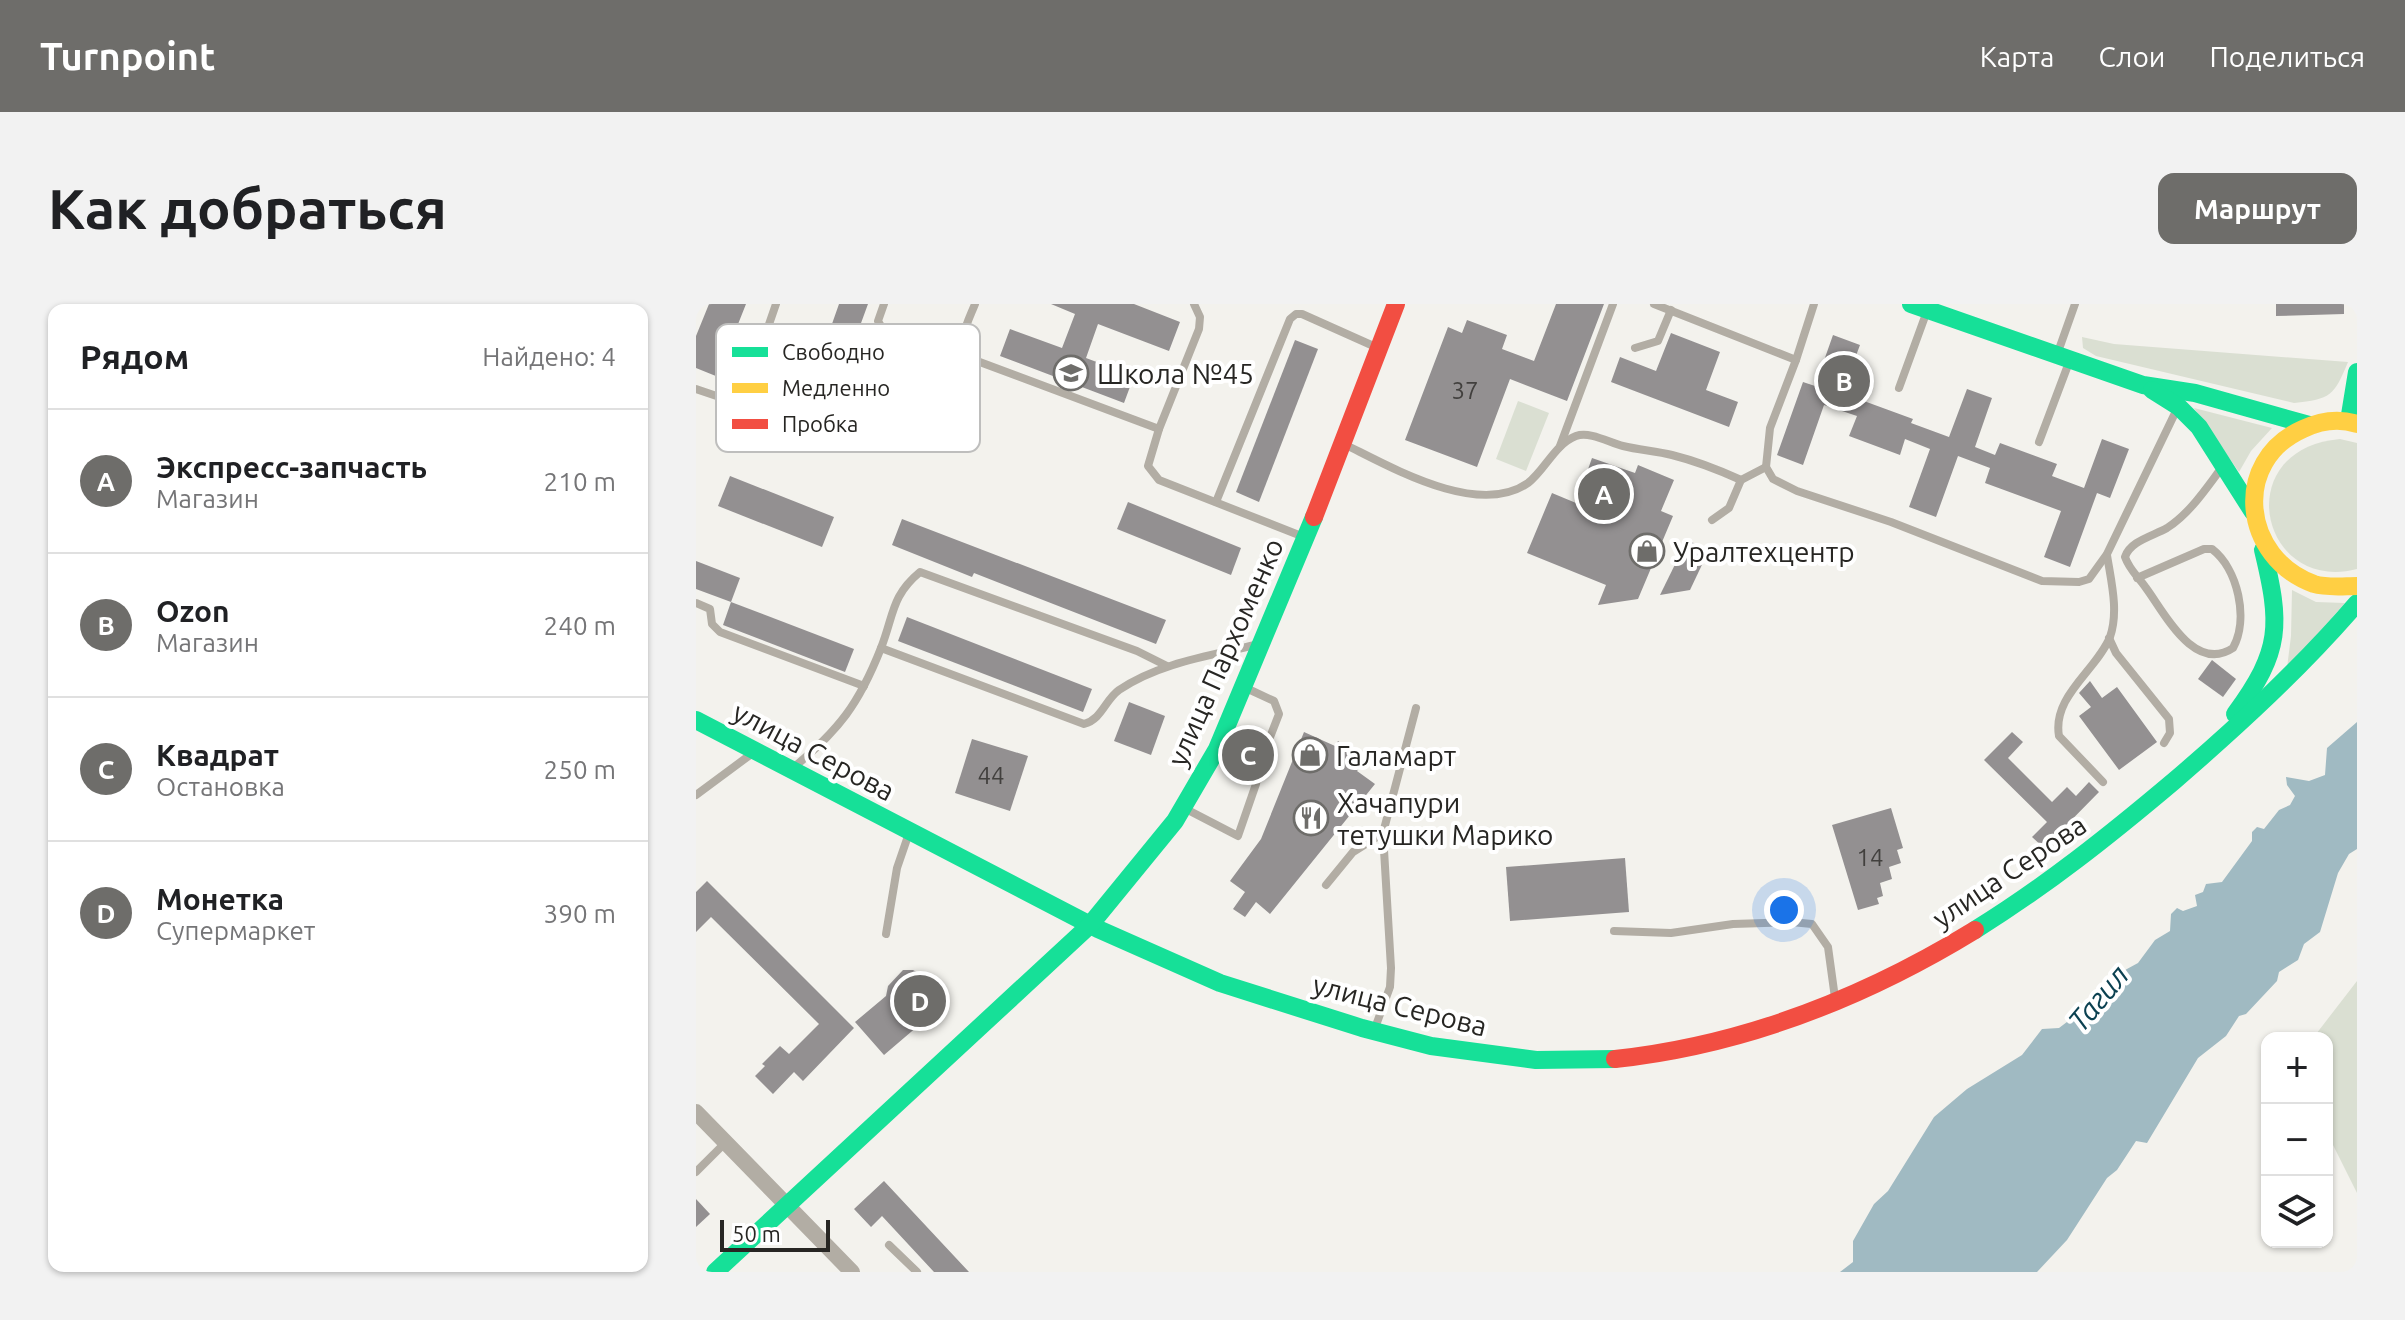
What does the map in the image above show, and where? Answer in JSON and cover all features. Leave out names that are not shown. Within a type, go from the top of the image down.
[{"type":"main road","name":"улица Пархоменко","points":[[715,1272],[1090,925],[1184,807],[1217,749],[1306,538],[1396,304]]},
{"type":"main road","points":[[1919,307],[2143,385],[2195,393],[2309,425]]},
{"type":"main road","points":[[2253,512],[2254,489],[2267,459],[2289,435],[2309,425],[2330,421],[2353,422],[2357,372]]},
{"type":"main road","points":[[2143,385],[2179,407],[2199,427],[2253,512]]},
{"type":"main road","name":"улица Серова","points":[[2213,748],[2219,734],[2267,668],[2273,645],[2277,617],[2275,597],[2253,512]]},
{"type":"main road","points":[[2260,539],[2272,558],[2289,574],[2310,584],[2333,588],[2357,586]]},
{"type":"main road","name":"улица Серова","points":[[696,720],[1090,925],[1230,987],[1443,1050],[1531,1061],[1608,1060],[1717,1042],[1836,1003],[1913,967],[1977,931],[2112,835],[2246,722],[2357,603]]},
{"type":"street","points":[[696,1112],[852,1272]]},
{"type":"lane","points":[[769,324],[776,304]]},
{"type":"lane","points":[[880,324],[884,304]]},
{"type":"lane","points":[[967,324],[975,304]]},
{"type":"lane","points":[[1194,304],[1200,317],[1199,329],[1148,459],[1151,472],[1159,480],[1306,538]]},
{"type":"lane","points":[[1343,443],[1421,481],[1443,488],[1491,495],[1507,494],[1544,469],[1560,447],[1613,304]]},
{"type":"lane","points":[[1654,304],[1796,360]]},
{"type":"lane","points":[[1814,304],[1770,428],[1766,467],[1773,479],[1797,491],[1891,522],[2042,581],[2079,582],[2089,579],[2107,554],[2179,407]]},
{"type":"lane","points":[[2039,442],[2075,304]]},
{"type":"lane","points":[[1899,388],[1919,307]]},
{"type":"lane","points":[[1635,348],[1658,341],[1671,310]]},
{"type":"lane","points":[[1216,502],[1290,319],[1302,314],[1379,348]]},
{"type":"lane","points":[[980,362],[1159,429]]},
{"type":"lane","points":[[696,389],[716,396]]},
{"type":"lane","points":[[1560,447],[1576,436],[1588,435],[1624,447],[1685,459],[1741,480]]},
{"type":"lane","points":[[2137,578],[2204,549],[2212,549],[2227,566],[2238,589],[2238,635],[2233,648],[2215,656],[2203,653],[2188,642],[2175,631],[2131,572],[2126,561],[2131,546],[2170,526],[2184,514],[2224,466]]},
{"type":"lane","points":[[1712,520],[1729,508],[1741,480],[1766,467]]},
{"type":"lane","points":[[2103,782],[2059,736],[2058,717],[2109,638],[2114,600],[2107,554]]},
{"type":"lane","points":[[790,770],[839,728],[864,686],[903,586],[920,572],[1137,651],[1167,666]]},
{"type":"lane","points":[[696,603],[710,609],[712,624],[720,632],[864,686]]},
{"type":"lane","points":[[2109,638],[2116,653],[2169,719],[2170,733],[2164,743]]},
{"type":"lane","points":[[881,648],[1084,724],[1098,717],[1118,691],[1167,666],[1260,644]]},
{"type":"lane","points":[[1184,807],[1238,836],[1264,751],[1279,714],[1274,701],[1242,686]]},
{"type":"lane","points":[[1374,1032],[1390,987],[1391,968],[1383,833],[1416,708]]},
{"type":"lane","points":[[696,795],[755,752]]},
{"type":"lane","points":[[886,934],[897,868],[910,832]]},
{"type":"lane","points":[[1326,885],[1353,852],[1383,833]]},
{"type":"lane","points":[[1614,931],[1671,933],[1733,924],[1812,924],[1828,947],[1836,1003]]},
{"type":"lane","points":[[696,1172],[725,1143]]},
{"type":"lane","points":[[889,1245],[917,1272]]},
{"type":"shaded area","points":[[2082,337],[2114,344],[2348,362],[2330,394],[2316,400],[2294,403],[2096,356],[2083,348]]},
{"type":"shaded area","points":[[1518,401],[1549,413],[1526,471],[1496,459]]},
{"type":"shaded area","points":[[2194,408],[2272,428],[2251,451],[2239,472]]},
{"type":"shaded area","points":[[2340,439],[2357,443],[2357,569],[2324,571],[2298,561],[2279,541],[2270,517],[2271,491],[2282,467],[2305,448]]},
{"type":"shaded area","points":[[2292,590],[2316,602],[2345,603],[2287,668],[2291,636]]},
{"type":"shaded area","points":[[2357,981],[2357,1193],[2333,1145],[2333,1032],[2318,1032]]},
{"type":"water","points":[[2357,722],[2357,849],[2349,854],[2338,873],[2320,932],[2304,944],[2298,960],[2279,972],[2277,981],[2246,1014],[2239,1016],[2226,1036],[2198,1058],[2147,1143],[2136,1141],[2117,1170],[2107,1178],[2067,1240],[2037,1272],[1840,1272],[1853,1262],[1853,1241],[1874,1204],[1888,1191],[1934,1117],[1967,1089],[2022,1055],[2042,1029],[2059,1028],[2108,991],[2114,976],[2138,963],[2155,940],[2170,931],[2171,914],[2177,908],[2183,911],[2197,906],[2195,895],[2203,892],[2206,884],[2222,882],[2252,841],[2252,832],[2257,827],[2264,829],[2279,810],[2290,805],[2295,796],[2287,785],[2286,777],[2309,781],[2325,775],[2327,748]]},
{"type":"building","points":[[709,304],[746,304],[738,324],[716,324],[716,376],[696,368],[696,336]]},
{"type":"building","points":[[839,304],[868,304],[861,324],[832,324]]},
{"type":"building","points":[[1051,304],[1134,304],[1180,322],[1169,351],[1098,324],[1086,358],[1134,376],[1124,403],[1000,356],[1010,329],[1062,348],[1075,314]]},
{"type":"building","points":[[1556,304],[1604,304],[1567,401],[1510,379],[1477,467],[1405,440],[1448,327],[1462,333],[1467,320],[1507,335],[1502,349],[1534,361]]},
{"type":"building","points":[[2276,304],[2344,304],[2344,314],[2276,316]]},
{"type":"building","points":[[1671,333],[1720,352],[1706,390],[1738,402],[1729,427],[1611,382],[1620,357],[1656,371]]},
{"type":"building","points":[[1833,335],[1860,345],[1842,393],[1913,419],[1911,423],[1949,437],[1967,389],[1992,398],[1975,447],[1995,455],[2000,443],[2057,464],[2052,476],[2084,488],[2102,439],[2129,449],[2110,498],[2097,493],[2070,567],[2044,557],[2061,511],[1985,483],[1990,468],[1958,456],[1936,517],[1909,507],[1930,449],[1905,439],[1900,455],[1849,436],[1857,416],[1824,405],[1803,465],[1777,455],[1803,382],[1815,386]]},
{"type":"building","points":[[1295,340],[1318,349],[1259,502],[1236,492]]},
{"type":"building","points":[[1592,458],[1635,473],[1638,465],[1674,480],[1661,511],[1673,516],[1638,599],[1598,605],[1606,585],[1527,553],[1552,493],[1576,503]]},
{"type":"building","points":[[730,476],[834,517],[822,547],[718,506]]},
{"type":"building","points":[[1128,502],[1241,548],[1231,575],[1117,529]]},
{"type":"building","points":[[902,519],[1166,620],[1156,644],[974,573],[972,577],[892,545]]},
{"type":"building","points":[[1687,540],[1709,550],[1690,590],[1660,595]]},
{"type":"building","points":[[696,561],[740,578],[731,602],[696,589]]},
{"type":"building","points":[[731,602],[854,649],[845,672],[723,625]]},
{"type":"building","points":[[907,617],[1092,689],[1083,712],[898,641]]},
{"type":"building","points":[[2212,660],[2236,679],[2223,697],[2198,679]]},
{"type":"building","points":[[2090,681],[2102,698],[2117,687],[2157,742],[2119,770],[2079,716],[2091,707],[2079,693]]},
{"type":"building","points":[[1129,702],[1165,716],[1151,755],[1114,741]]},
{"type":"building","points":[[1304,732],[1335,746],[1338,741],[1365,762],[1357,771],[1375,784],[1270,914],[1256,902],[1245,917],[1233,909],[1245,892],[1230,881],[1261,839]]},
{"type":"building","points":[[2012,732],[2023,742],[2008,758],[2052,802],[2067,787],[2076,796],[2089,782],[2099,792],[2044,848],[2032,837],[2047,822],[1984,760]]},
{"type":"building","points":[[972,739],[1028,756],[1010,811],[955,793]]},
{"type":"building","points":[[1891,808],[1903,848],[1897,850],[1901,863],[1889,867],[1892,879],[1880,883],[1883,896],[1877,898],[1879,904],[1858,910],[1832,825]]},
{"type":"building","points":[[1625,858],[1629,912],[1510,921],[1506,867]]},
{"type":"building","points":[[707,881],[854,1028],[803,1081],[794,1072],[773,1094],[755,1076],[765,1066],[762,1064],[780,1046],[789,1054],[819,1024],[711,917],[696,932],[696,892]]},
{"type":"building","points":[[903,970],[913,970],[929,979],[932,1004],[925,1020],[884,1055],[855,1022],[886,996],[888,986]]},
{"type":"building","points":[[884,1181],[969,1272],[934,1272],[882,1216],[871,1227],[854,1209]]},
{"type":"building","points":[[696,1199],[710,1214],[696,1227]]},
{"type":"traffic: fast","points":[[1911,304],[2143,385],[2195,393],[2309,425]]},
{"type":"traffic: fast","points":[[2349,421],[2357,372]]},
{"type":"traffic: fast","points":[[2152,390],[2179,407],[2199,427],[2253,512]]},
{"type":"traffic: fast","points":[[715,1272],[1090,925],[1175,821],[1217,749],[1314,517]]},
{"type":"traffic: fast","points":[[2235,714],[2262,672],[2273,636],[2273,598],[2263,550]]},
{"type":"traffic: fast","points":[[1975,930],[2077,859],[2174,781],[2269,695],[2357,603]]},
{"type":"traffic: fast","points":[[696,720],[1098,929],[1220,983],[1362,1028],[1431,1046],[1536,1060],[1615,1059]]},
{"type":"traffic: slow","points":[[2357,424],[2336,421],[2316,424],[2280,444],[2264,463],[2256,485],[2254,509],[2260,532],[2272,553],[2290,571],[2314,584],[2357,586]]},
{"type":"traffic: jam","points":[[1314,517],[1396,304]]},
{"type":"traffic: jam","points":[[1615,1059],[1710,1042],[1802,1015],[1890,977],[1975,930]]},
{"type":"place","name":"Школа №45","points":[[1071,373]]},
{"type":"place","name":"Ozon","points":[[1844,381]]},
{"type":"place","name":"Экспресс-запчасть","points":[[1604,494]]},
{"type":"place","name":"Уралтехцентр","points":[[1647,551]]},
{"type":"place","name":"Квадрат","points":[[1248,755]]},
{"type":"place","name":"Галамарт","points":[[1310,755]]},
{"type":"place","name":"Хачапури тетушки Марико","points":[[1311,818]]},
{"type":"place","name":"Монетка","points":[[920,1001]]},
{"type":"water label","name":"Тагил","points":[[2098,998]]}]
